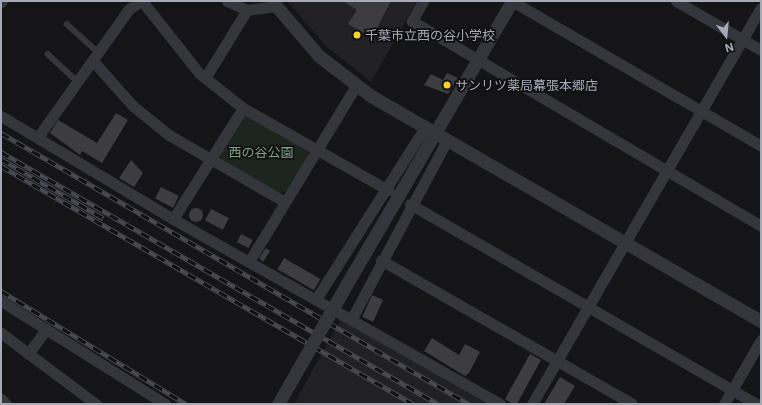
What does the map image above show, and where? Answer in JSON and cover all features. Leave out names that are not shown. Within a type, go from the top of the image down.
[{"type":"street","points":[[38,137],[130,9],[142,1],[205,78],[243,108],[388,190]]},
{"type":"street","points":[[227,1],[247,10],[273,3],[320,56],[356,86],[761,321]]},
{"type":"street","points":[[423,1],[412,21],[477,61],[761,226]]},
{"type":"street","points":[[278,404],[512,1],[761,146]]},
{"type":"street","points":[[676,1],[761,50]]},
{"type":"street","points":[[532,404],[761,8]]},
{"type":"street","points":[[205,78],[247,10]]},
{"type":"street","points":[[96,57],[150,120],[211,159],[285,202]]},
{"type":"street","points":[[250,260],[356,86]]},
{"type":"street","points":[[173,219],[243,108]]},
{"type":"street","points":[[1,116],[173,219],[250,260],[351,320],[500,404]]},
{"type":"street","points":[[316,299],[388,190],[436,133]]},
{"type":"street","points":[[351,320],[410,204],[436,133]]},
{"type":"street","points":[[410,204],[756,404]]},
{"type":"street","points":[[381,260],[632,404]]},
{"type":"street","points":[[1,301],[165,404]]},
{"type":"street","points":[[28,354],[46,329]]},
{"type":"street","points":[[1,333],[96,404]]},
{"type":"street","points":[[724,404],[761,340]]},
{"type":"street","points":[[1,399],[6,404]]},
{"type":"lane","points":[[67,24],[96,57]]},
{"type":"lane","points":[[48,54],[78,82]]},
{"type":"shaded area","name":"千葉市立西の谷小学校","points":[[287,1],[417,1],[371,82],[326,46]]},
{"type":"shaded area","points":[[341,319],[488,404],[294,404]]},
{"type":"green space","name":"西の谷公園","points":[[249,115],[307,149],[309,156],[286,191],[280,194],[222,161],[220,154],[242,117]]},
{"type":"building","points":[[343,1],[391,1],[372,38],[348,24],[357,10]]},
{"type":"building","points":[[447,73],[458,78],[448,94],[424,85],[431,74],[443,80]]},
{"type":"building","points":[[116,113],[128,120],[102,163],[82,151],[80,155],[50,133],[58,120],[97,143]]},
{"type":"building","points":[[131,160],[143,173],[134,187],[119,178]]},
{"type":"building","points":[[161,187],[179,196],[173,208],[155,199]]},
{"type":"building","points":[[193,208],[199,208],[203,212],[203,218],[199,222],[193,222],[189,218],[189,212]]},
{"type":"building","points":[[211,209],[229,218],[223,230],[205,221]]},
{"type":"building","points":[[241,234],[253,240],[248,248],[237,242]]},
{"type":"building","points":[[266,248],[270,251],[263,262],[259,258]]},
{"type":"building","points":[[284,258],[320,279],[314,290],[278,269]]},
{"type":"building","points":[[372,295],[383,300],[373,322],[362,317]]},
{"type":"building","points":[[432,338],[459,355],[465,344],[480,352],[469,373],[465,376],[424,351]]},
{"type":"building","points":[[530,354],[541,360],[517,404],[513,404],[505,399]]},
{"type":"building","points":[[560,377],[575,386],[564,404],[544,404]]},
{"type":"railway","points":[[1,133],[469,404]]},
{"type":"railway","points":[[1,152],[438,404]]},
{"type":"railway","points":[[1,159],[103,218]]},
{"type":"railway","points":[[1,166],[413,404]]},
{"type":"railway","points":[[1,291],[186,404]]},
{"type":"place","name":"千葉市立西の谷小学校","points":[[357,35]]},
{"type":"place","name":"サンリツ薬局幕張本郷店","points":[[447,85]]}]
